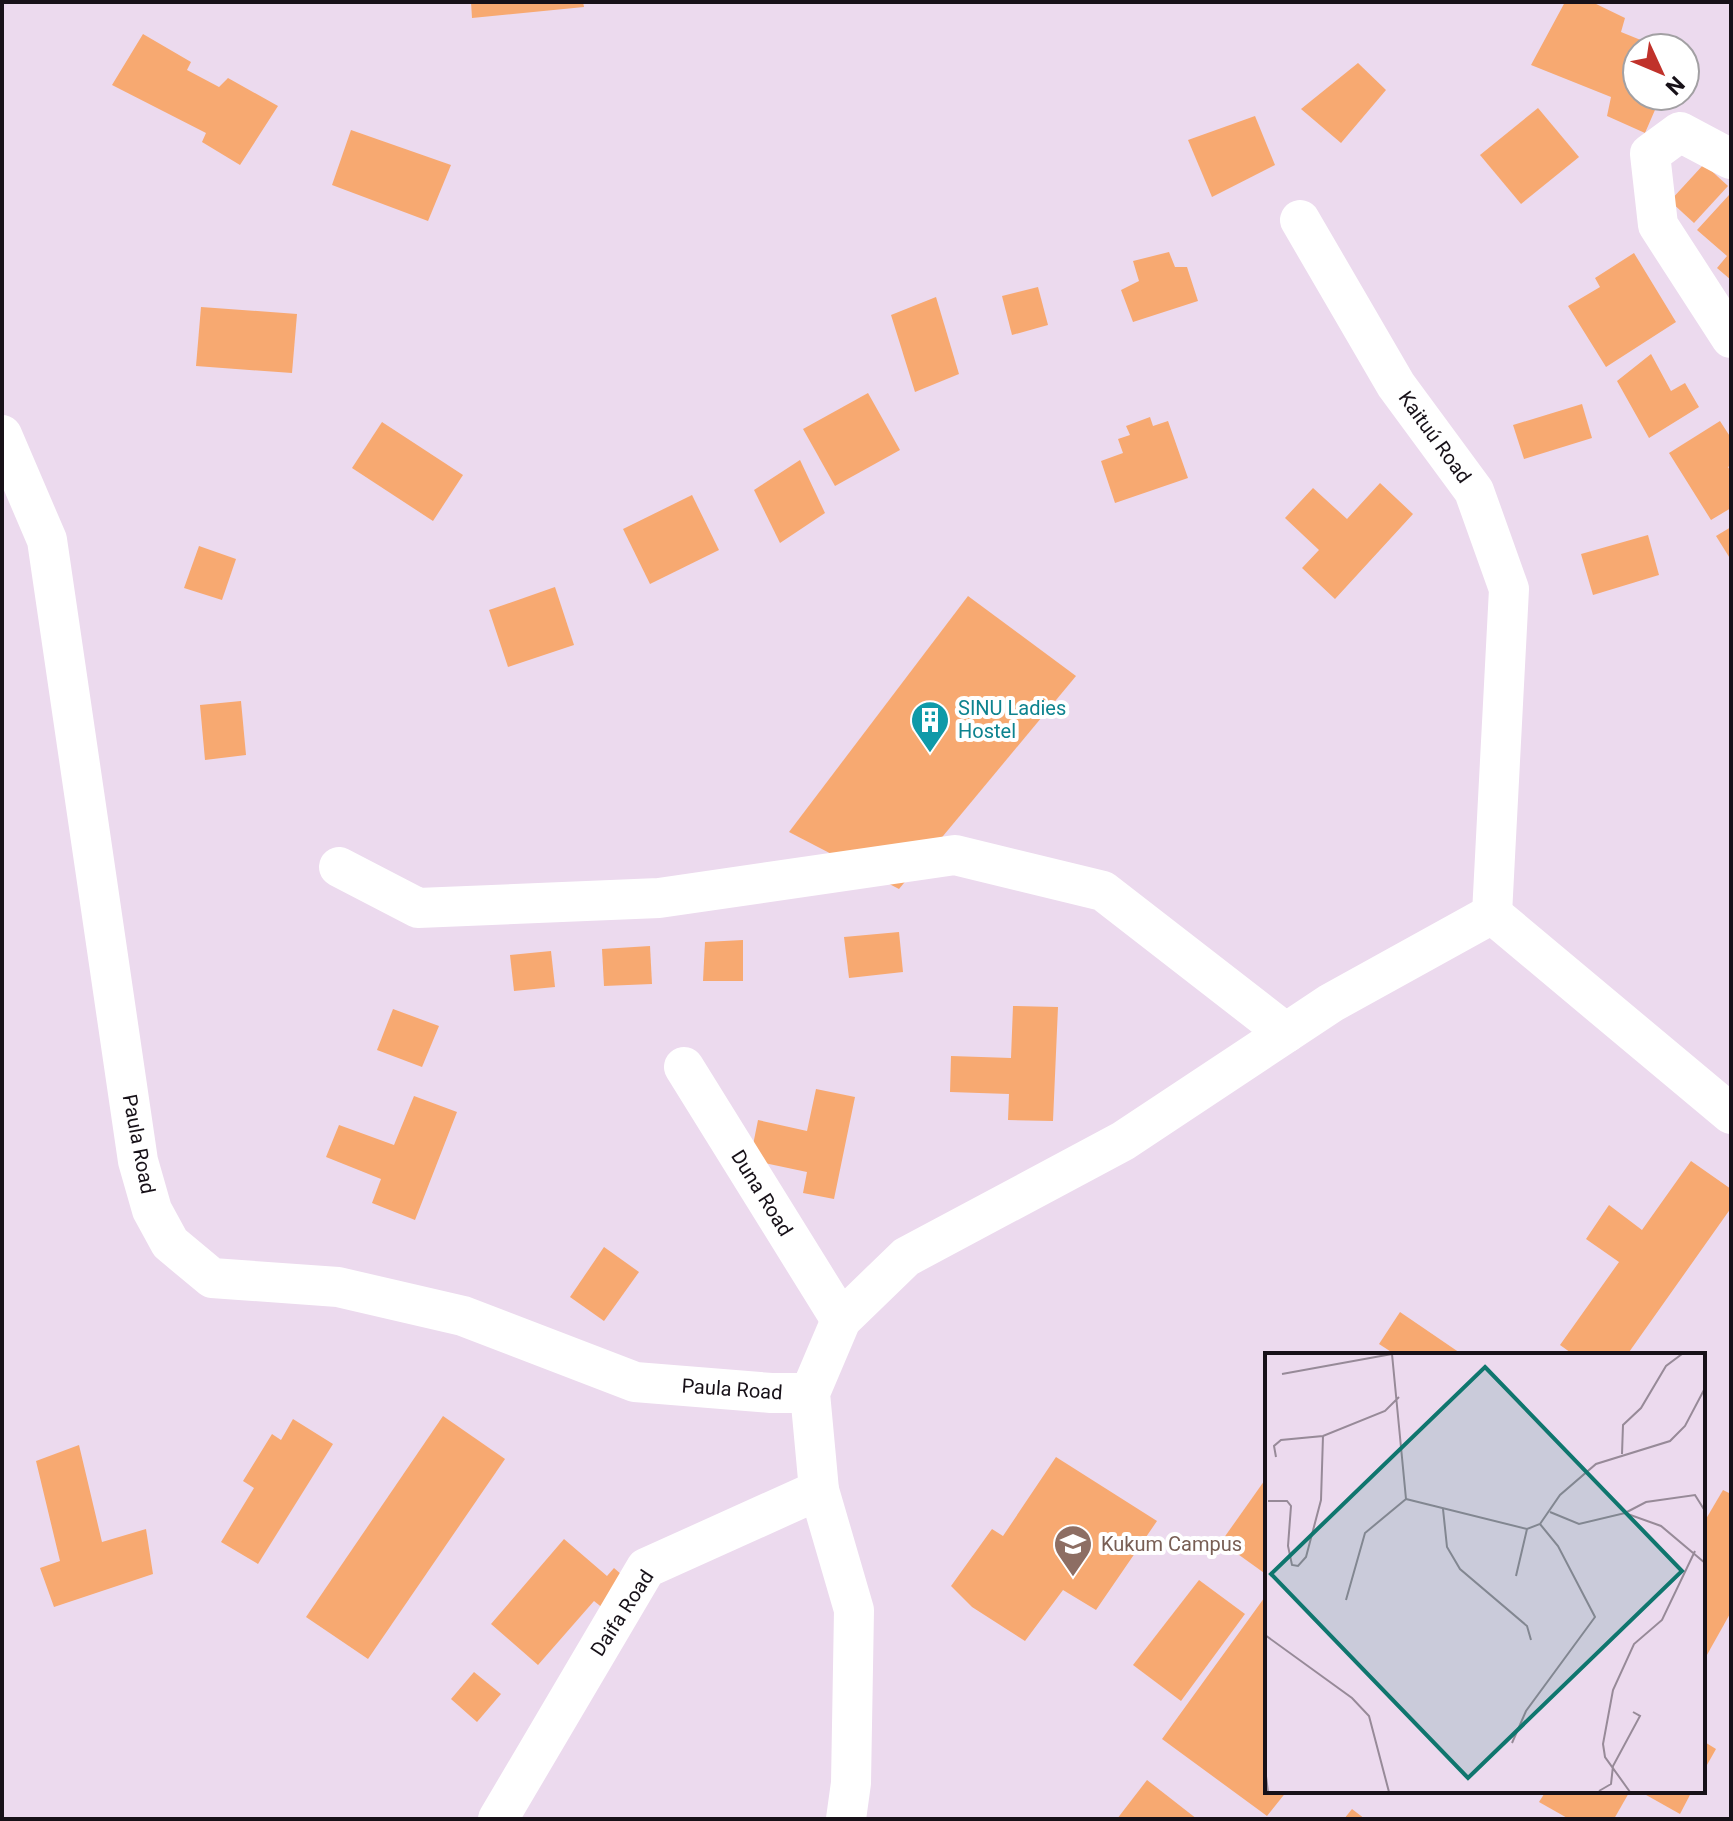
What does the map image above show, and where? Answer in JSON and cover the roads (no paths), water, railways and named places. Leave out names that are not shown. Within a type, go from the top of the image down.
[{"type":"street","points":[[1731,159],[1680,132],[1650,154],[1658,225],[1731,338]]},
{"type":"street","name":"Kaituú Road","points":[[1300,220],[1396,385],[1474,491],[1509,589],[1492,914]]},
{"type":"street","name":"Paula Road","points":[[2,435],[47,540],[138,1161],[152,1210],[170,1243],[212,1278],[338,1287],[463,1316],[635,1382],[771,1393],[810,1393]]},
{"type":"street","points":[[339,867],[418,908],[659,898],[955,855],[1103,891],[1286,1033]]},
{"type":"street","points":[[846,1819],[851,1783],[854,1610],[819,1490],[810,1393],[841,1320],[906,1257],[1123,1141],[1331,1003],[1492,914],[1731,1114]]},
{"type":"street","name":"Duna Road","points":[[684,1067],[841,1320]]},
{"type":"street","name":"Daifa Road","points":[[498,1819],[646,1568],[819,1490]]},
{"type":"place","name":"SINU Ladies Hostel","points":[[930,754]]},
{"type":"place","name":"Kukum Campus","points":[[1073,1578]]}]
